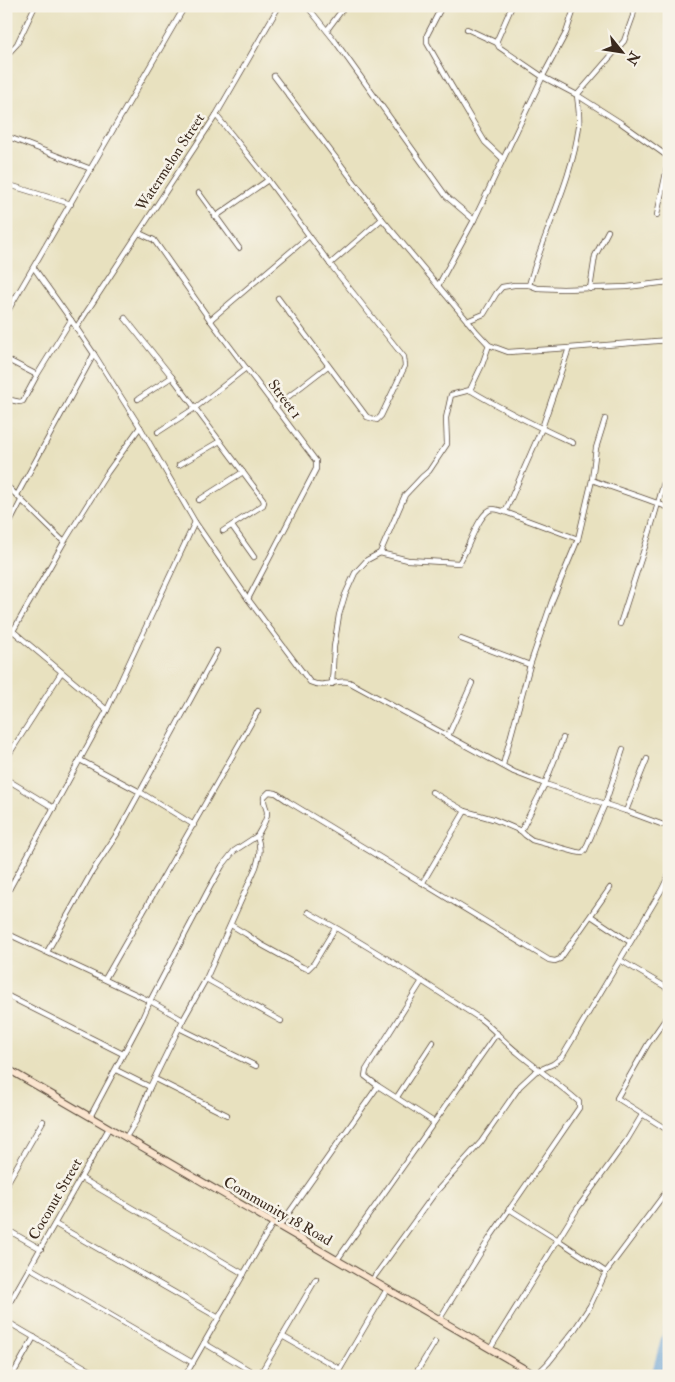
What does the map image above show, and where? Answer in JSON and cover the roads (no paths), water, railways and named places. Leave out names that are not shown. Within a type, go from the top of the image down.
[{"type":"main road","name":"Community 18 Road","points":[[6,1068],[536,1375]]},
{"type":"street","points":[[7,55],[17,44],[35,6]]},
{"type":"street","points":[[6,314],[185,6]]},
{"type":"street","name":"Watermelon Street","points":[[76,328],[216,116],[279,6]]},
{"type":"street","points":[[307,6],[327,30],[446,196],[474,220]]},
{"type":"street","points":[[327,30],[345,6]]},
{"type":"street","points":[[442,6],[427,35],[428,43],[451,86],[485,142],[503,159]]},
{"type":"street","points":[[497,43],[512,6]]},
{"type":"street","points":[[438,286],[474,220],[566,33],[575,6]]},
{"type":"street","points":[[529,285],[534,265],[554,216],[573,157],[580,124],[577,95],[624,41],[635,6]]},
{"type":"street","points":[[467,30],[497,43],[499,47],[543,77],[577,95],[667,156],[669,159],[657,215]]},
{"type":"street","points":[[274,76],[382,218],[467,321],[490,345],[508,352],[669,340]]},
{"type":"street","points":[[216,116],[268,180],[330,264],[404,358],[405,366],[381,416],[377,420],[367,417],[278,298]]},
{"type":"street","points":[[6,136],[91,169]]},
{"type":"street","points":[[216,217],[268,180]]},
{"type":"street","points":[[6,184],[71,204]]},
{"type":"street","points":[[199,193],[239,248]]},
{"type":"street","points":[[330,264],[382,218]]},
{"type":"street","points":[[590,289],[595,256],[608,231]]},
{"type":"street","name":"Street 1","points":[[139,233],[154,240],[210,320],[315,458],[316,469],[248,599]]},
{"type":"street","points":[[210,320],[309,236]]},
{"type":"street","points":[[34,268],[94,354],[140,427],[195,522],[248,599],[310,682],[325,686],[344,681],[349,682],[514,772],[669,827]]},
{"type":"street","points":[[467,321],[484,314],[502,287],[529,285],[546,289],[590,289],[669,282]]},
{"type":"street","points":[[125,318],[172,377],[264,502],[263,505],[223,531]]},
{"type":"street","points":[[6,399],[23,401],[71,320]]},
{"type":"street","points":[[332,684],[335,639],[339,615],[345,595],[355,573],[367,560],[380,553],[405,495],[429,471],[447,444],[446,418],[451,395],[470,390],[490,345]]},
{"type":"street","points":[[506,512],[542,428],[569,348]]},
{"type":"street","points":[[17,495],[94,354]]},
{"type":"street","points":[[6,359],[37,375]]},
{"type":"street","points":[[275,407],[328,366]]},
{"type":"street","points":[[158,432],[195,408],[246,368]]},
{"type":"street","points":[[138,399],[172,377]]},
{"type":"street","points":[[470,390],[480,397],[573,443]]},
{"type":"street","points":[[503,765],[530,665],[552,601],[578,538],[592,480],[596,448],[605,420]]},
{"type":"street","points":[[6,639],[13,631],[64,542],[107,473],[140,427]]},
{"type":"street","points":[[179,465],[220,441]]},
{"type":"street","points":[[620,624],[650,532],[669,465]]},
{"type":"street","points":[[199,500],[243,472]]},
{"type":"street","points":[[592,480],[669,508]]},
{"type":"street","points":[[6,485],[64,542]]},
{"type":"street","points":[[6,530],[21,501]]},
{"type":"street","points":[[380,553],[408,560],[459,563],[479,522],[488,511],[493,509],[578,538]]},
{"type":"street","points":[[6,895],[107,710],[195,522]]},
{"type":"street","points":[[232,526],[254,557]]},
{"type":"street","points":[[6,620],[13,631],[107,710]]},
{"type":"street","points":[[460,639],[530,665]]},
{"type":"street","points":[[46,952],[92,872],[117,834],[216,651]]},
{"type":"street","points":[[6,759],[61,673]]},
{"type":"street","points":[[448,736],[472,683]]},
{"type":"street","points":[[106,979],[258,711]]},
{"type":"street","points":[[521,831],[545,784],[563,738]]},
{"type":"street","points":[[432,792],[465,811],[493,819],[521,831],[532,840],[582,853],[605,804],[623,749]]},
{"type":"street","points":[[626,811],[647,759]]},
{"type":"street","points":[[80,760],[140,792],[194,825]]},
{"type":"street","points":[[6,779],[54,808]]},
{"type":"street","points":[[90,1117],[222,866],[234,851],[257,836],[264,824],[267,813],[263,803],[264,797],[269,792],[276,794],[423,882],[549,960],[555,961],[560,959],[610,888]]},
{"type":"street","points":[[423,882],[465,811]]},
{"type":"street","points":[[126,1137],[136,1121],[179,1028],[206,979],[231,925],[260,856],[261,846],[257,836]]},
{"type":"street","points":[[372,1280],[435,1193],[480,1142],[520,1086],[530,1076],[562,1057],[669,875]]},
{"type":"street","points":[[308,912],[378,953],[479,1018],[579,1102],[579,1108],[474,1261],[439,1320]]},
{"type":"street","points":[[591,916],[630,942]]},
{"type":"street","points":[[231,925],[269,949],[308,969],[314,963],[334,928]]},
{"type":"street","points":[[6,933],[106,979],[183,1020]]},
{"type":"street","points":[[620,960],[669,989]]},
{"type":"street","points":[[206,979],[281,1021]]},
{"type":"street","points":[[422,981],[365,1073],[365,1076],[434,1122]]},
{"type":"street","points":[[6,996],[123,1054]]},
{"type":"street","points":[[669,1014],[648,1044],[617,1098],[666,1129],[669,1128]]},
{"type":"street","points":[[663,1022],[669,1025]]},
{"type":"street","points":[[179,1028],[256,1066]]},
{"type":"street","points":[[337,1260],[497,1033]]},
{"type":"street","points":[[397,1098],[433,1042]]},
{"type":"street","points":[[116,1070],[150,1088]]},
{"type":"street","points":[[155,1079],[227,1115]]},
{"type":"street","points":[[185,1376],[244,1274],[276,1225],[378,1086]]},
{"type":"street","points":[[490,1349],[581,1203],[627,1140],[642,1115]]},
{"type":"street","points":[[6,1185],[43,1121]]},
{"type":"street","name":"Coconut Street","points":[[6,1310],[109,1128]]},
{"type":"street","points":[[81,1178],[244,1274]]},
{"type":"street","points":[[536,1375],[559,1351],[576,1328],[590,1306],[606,1272],[669,1188]]},
{"type":"street","points":[[509,1209],[606,1272]]},
{"type":"street","points":[[55,1224],[219,1318]]},
{"type":"street","points":[[6,1229],[41,1249]]},
{"type":"street","points":[[30,1268],[193,1363]]},
{"type":"street","points":[[204,1343],[259,1376],[316,1279]]},
{"type":"street","points":[[336,1376],[387,1289]]},
{"type":"street","points":[[6,1321],[100,1376]]},
{"type":"street","points":[[282,1336],[340,1369]]},
{"type":"street","points":[[12,1376],[34,1337]]},
{"type":"street","points":[[414,1376],[435,1342]]},
{"type":"waterway","points":[[656,1376],[669,1329]]}]
